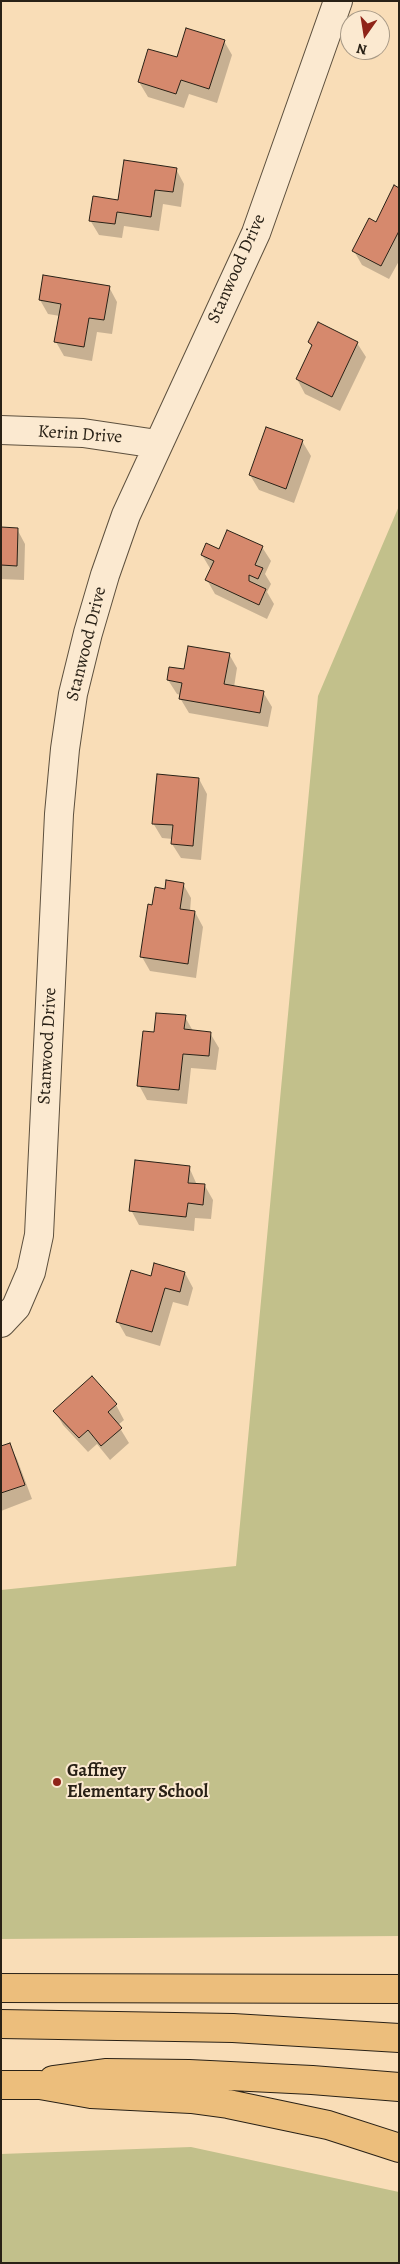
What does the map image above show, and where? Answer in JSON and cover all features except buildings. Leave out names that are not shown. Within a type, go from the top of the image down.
[{"type":"highway","points":[[1,1988],[399,1989]]},
{"type":"highway","points":[[1,2024],[233,2028],[399,2038]]},
{"type":"highway","points":[[40,2085],[71,2076],[105,2073],[254,2076],[399,2087]]},
{"type":"highway","points":[[1,2085],[40,2085],[91,2094],[191,2099],[264,2110],[328,2124],[399,2148]]},
{"type":"street","name":"Stanwood Drive","points":[[1,1323],[16,1307],[32,1272],[39,1235],[59,814],[64,749],[73,694],[105,575],[126,515],[157,444],[256,233],[338,1]]},
{"type":"street","name":"Kerin Drive","points":[[1,430],[83,433],[157,444]]},
{"type":"shaded area","points":[[399,506],[399,1936],[1,1939],[1,1590],[236,1566],[318,696]]},
{"type":"shaded area","points":[[191,2147],[399,2192],[399,2263],[1,2263],[1,2154]]},
{"type":"place","name":"Gaffney Elementary School","points":[[57,1782]]}]
